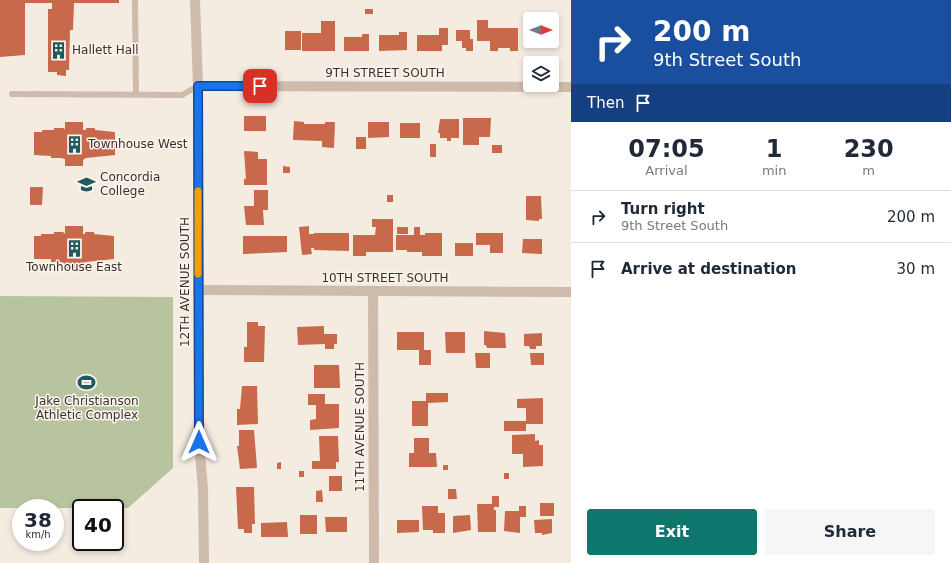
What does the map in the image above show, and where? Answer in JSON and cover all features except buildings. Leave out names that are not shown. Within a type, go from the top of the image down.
[{"type":"street","name":"12TH AVENUE SOUTH","points":[[195,0],[198,86],[199,442],[203,489],[204,563]]},
{"type":"street","name":"9TH STREET SOUTH","points":[[198,86],[571,87]]},
{"type":"street","name":"10TH STREET SOUTH","points":[[198,290],[571,292]]},
{"type":"street","name":"11TH AVENUE SOUTH","points":[[373,291],[374,563]]},
{"type":"lane","points":[[135,0],[136,94]]},
{"type":"lane","points":[[12,94],[182,94],[198,86]]},
{"type":"green space","name":"Jake Christianson Athletic Complex","points":[[0,296],[173,297],[173,468],[128,508],[124,508],[124,499],[72,499],[72,508],[64,508],[64,499],[12,499],[12,508],[0,508]]},
{"type":"slow traffic","points":[[198,191],[198,274]]},
{"type":"place","name":"Hallett Hall","points":[[59,50]]},
{"type":"place","name":"Townhouse West","points":[[75,144]]},
{"type":"place","name":"Concordia College","points":[[87,184]]},
{"type":"place","name":"Townhouse East","points":[[74,248]]},
{"type":"place","name":"Jake Christianson Athletic Complex","points":[[87,382]]},
{"type":"route","points":[[199,442],[198,86],[260,86]]}]
